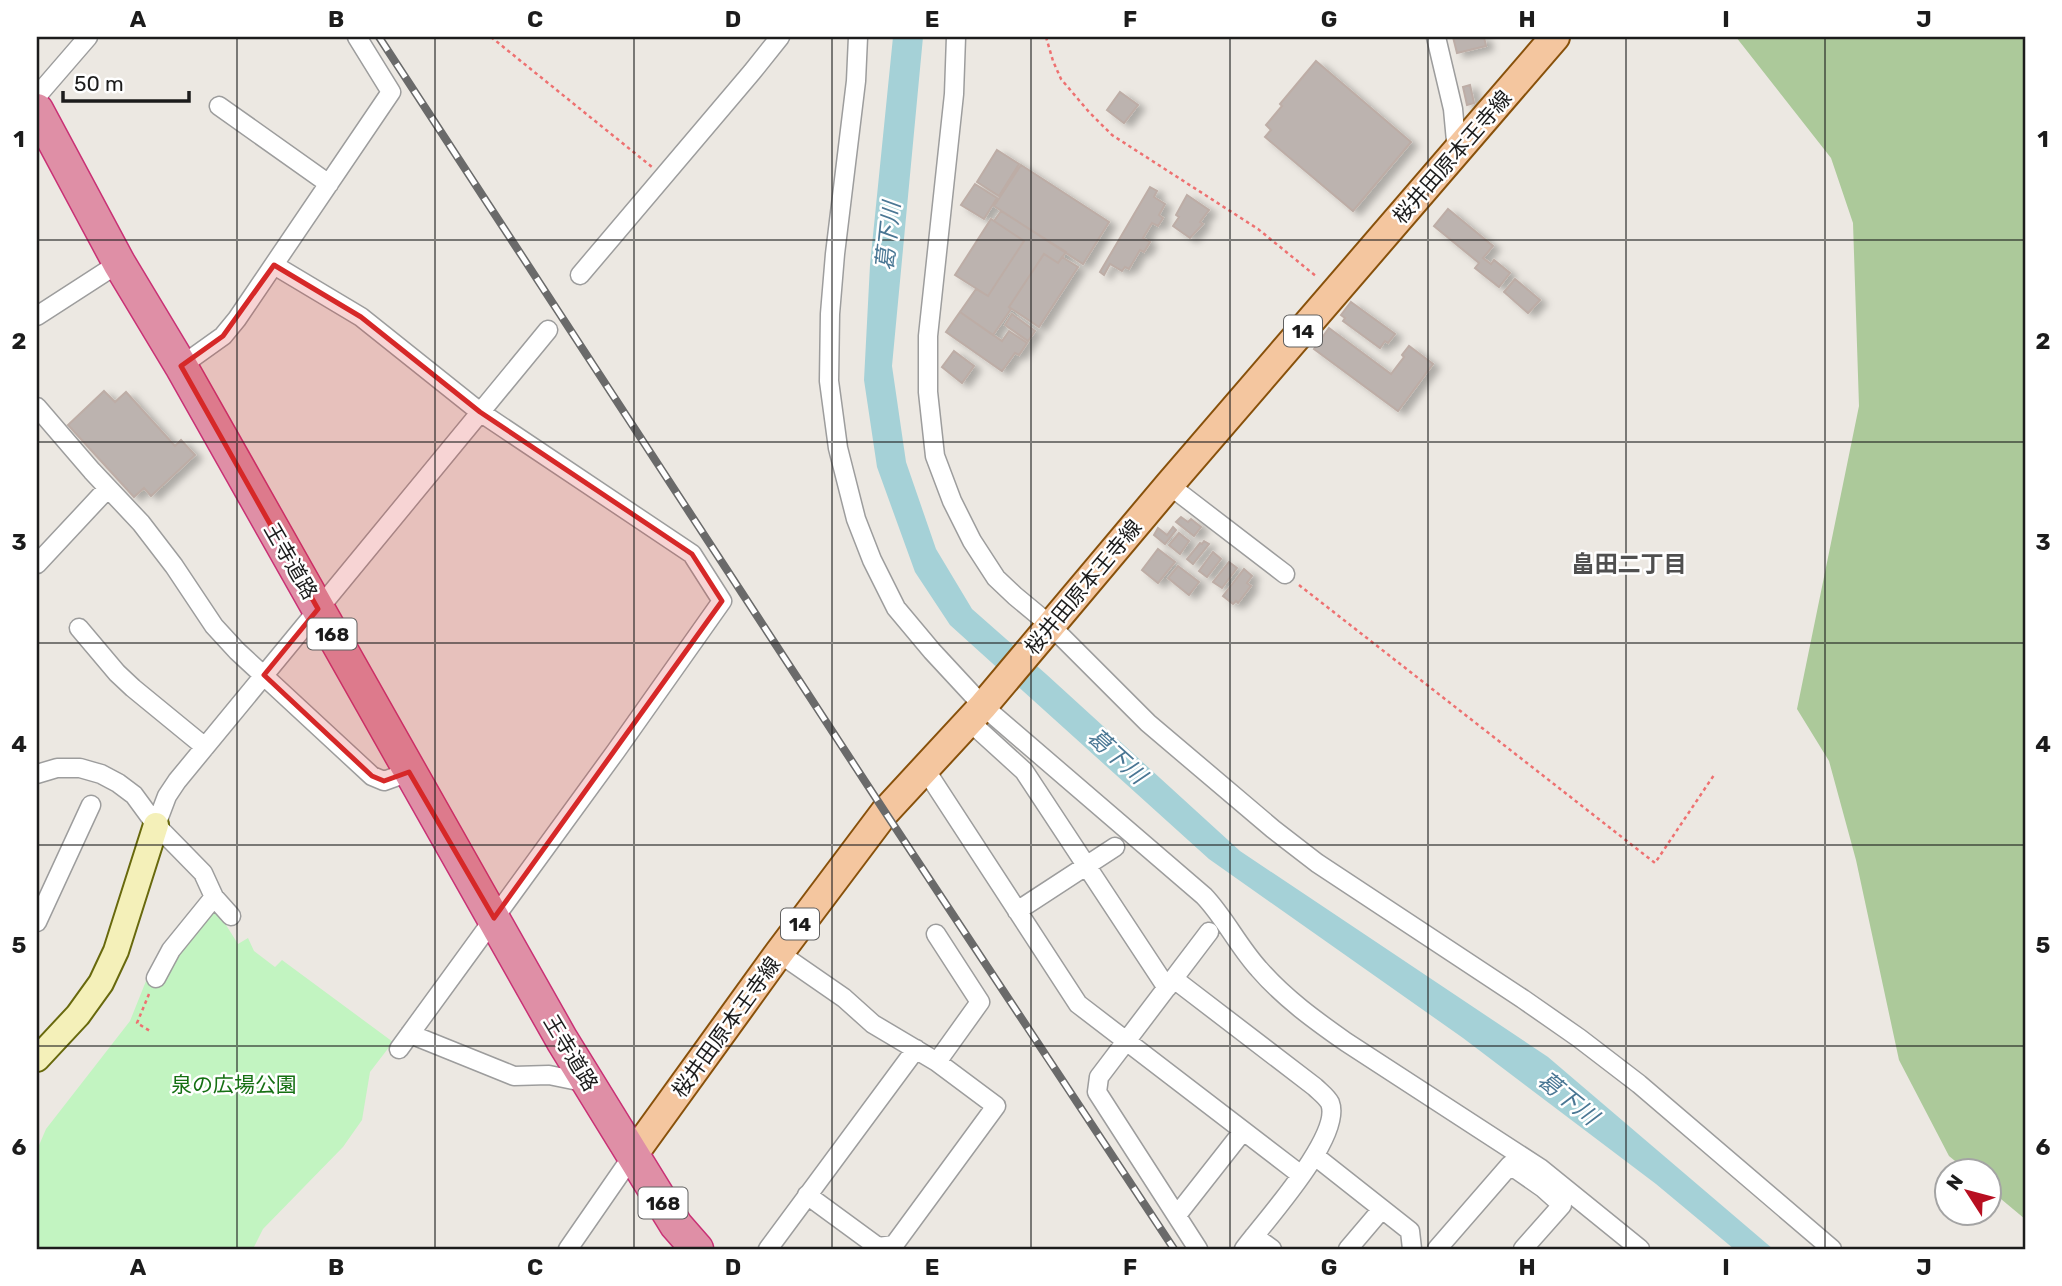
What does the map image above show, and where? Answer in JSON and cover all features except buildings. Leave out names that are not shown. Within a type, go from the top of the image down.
[{"type":"highway","name":"王寺道路","points":[[37,110],[119,263],[181,366],[409,772],[588,1083],[633,1155]]},
{"type":"highway","name":"168","points":[[633,1155],[676,1225],[697,1249]]},
{"type":"main road","name":"桜井田原本王寺線","points":[[633,1155],[884,813],[976,714],[1169,485],[1555,37]]},
{"type":"street","points":[[37,96],[88,37]]},
{"type":"street","points":[[181,366],[223,336],[237,319],[391,92],[358,37]]},
{"type":"street","points":[[580,275],[780,37]]},
{"type":"street","points":[[858,37],[856,81],[835,254],[830,314],[829,381],[838,448],[856,519],[872,560],[897,608],[932,651],[976,714],[1024,771],[1086,866],[1170,983],[1324,1096],[1330,1104],[1331,1115],[1315,1156],[1249,1243],[1272,1249]]},
{"type":"street","points":[[956,37],[954,94],[928,336],[928,392],[935,456],[952,501],[972,541],[996,578],[1050,625],[1148,723],[1273,829],[1358,892],[1579,1038],[1639,1084],[1832,1249]]},
{"type":"street","points":[[1436,37],[1453,109],[1457,152]]},
{"type":"street","points":[[219,106],[329,184]]},
{"type":"street","points":[[37,316],[119,263]]},
{"type":"street","points":[[274,265],[361,317],[480,412],[692,554],[722,601],[399,1049]]},
{"type":"street","points":[[37,1059],[78,1015],[101,983],[116,951],[167,796],[548,330]]},
{"type":"street","points":[[37,407],[141,523],[214,626],[237,651],[372,776],[384,781],[409,772]]},
{"type":"street","points":[[1169,485],[1285,574]]},
{"type":"street","points":[[37,564],[108,488]]},
{"type":"street","points":[[79,628],[117,673],[205,747]]},
{"type":"street","points":[[976,714],[1204,895],[1259,970],[1318,1023],[1540,1168],[1640,1249]]},
{"type":"street","points":[[37,774],[57,768],[80,768],[101,774],[118,783],[134,795],[156,825],[203,873],[214,897],[231,916]]},
{"type":"street","points":[[925,769],[1078,1004],[1301,1175]]},
{"type":"street","points":[[37,922],[91,805]]},
{"type":"street","points":[[1017,911],[1115,847]]},
{"type":"street","points":[[156,978],[171,950],[214,897]]},
{"type":"street","points":[[1198,1249],[1097,1092],[1099,1077],[1209,932]]},
{"type":"street","points":[[936,934],[980,1003],[937,1062]]},
{"type":"street","points":[[779,953],[845,998],[873,1024],[937,1062],[996,1105],[894,1245],[878,1247],[807,1195]]},
{"type":"street","points":[[410,1034],[514,1076],[549,1075],[588,1083]]},
{"type":"street","points":[[768,1249],[916,1049]]},
{"type":"street","points":[[1177,1215],[1243,1131]]},
{"type":"street","points":[[568,1249],[633,1155]]},
{"type":"street","points":[[1315,1156],[1410,1231],[1412,1249]]},
{"type":"street","points":[[1437,1249],[1510,1165],[1562,1205],[1530,1247]]},
{"type":"street","points":[[1348,1249],[1382,1209]]},
{"type":"path","points":[[491,37],[652,167],[655,187]]},
{"type":"path","points":[[1045,37],[1061,79],[1112,135],[1258,229],[1310,272],[1338,290]]},
{"type":"path","points":[[1285,574],[1655,863],[1713,775]]},
{"type":"path","points":[[149,1031],[138,1023],[156,978]]},
{"type":"highlighted area","points":[[274,265],[361,317],[480,412],[692,554],[722,601],[494,918],[409,772],[384,781],[372,776],[264,675],[318,609],[181,366],[223,336]]},
{"type":"green space","points":[[1736,37],[2025,37],[2025,1219],[2002,1200],[2002,1156],[1949,1156],[1899,1060],[1856,860],[1829,761],[1797,709],[1859,406],[1853,223],[1831,158]]},
{"type":"green space","name":"泉の広場公園","points":[[214,906],[238,944],[248,938],[254,951],[275,967],[282,960],[393,1042],[370,1072],[362,1120],[343,1147],[263,1229],[253,1249],[37,1249],[37,1150],[46,1129],[130,1021],[148,976],[176,952]]},
{"type":"water","name":"葛下川","points":[[893,37],[923,37],[892,366],[906,462],[936,549],[972,609],[1240,851],[1548,1057],[1773,1249],[1734,1249],[1656,1184],[1463,1038],[1209,859],[950,625],[915,572],[877,467],[864,380],[870,265]]},
{"type":"railway","points":[[379,37],[1174,1249]]},
{"type":"district","name":"畠田二丁目","points":[[1629,564]]}]
